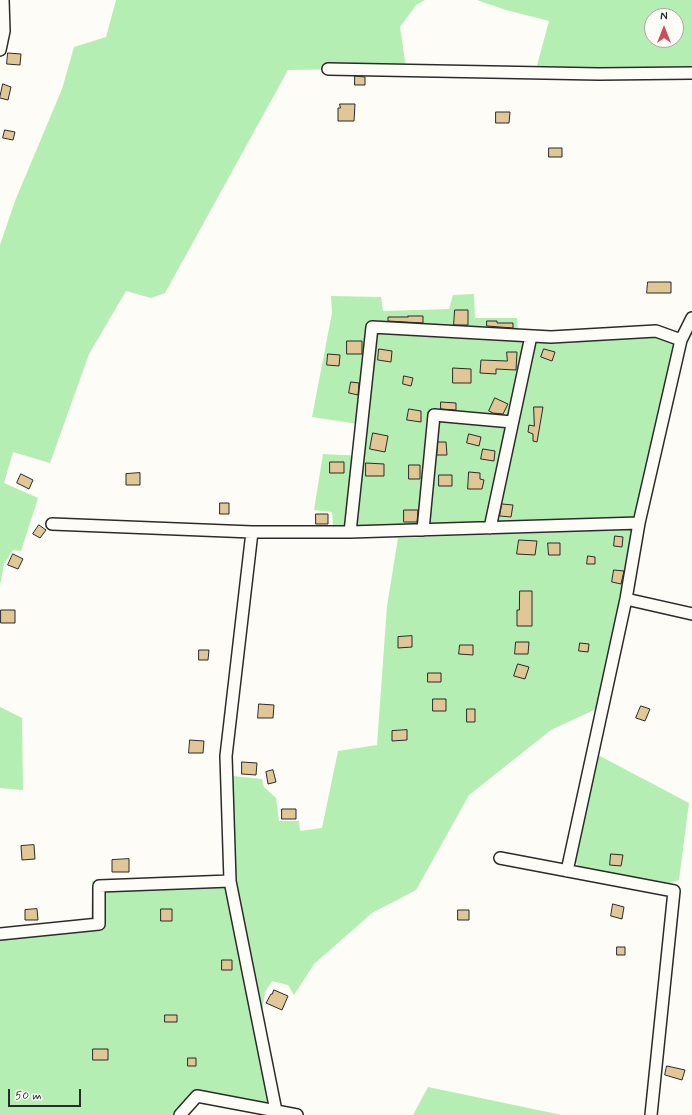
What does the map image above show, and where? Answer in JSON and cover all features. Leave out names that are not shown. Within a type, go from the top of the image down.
[{"type":"street","points":[[0,50],[4,31],[3,0]]},
{"type":"street","points":[[328,69],[599,74],[692,73]]},
{"type":"street","points":[[567,871],[626,599],[639,523],[681,340],[692,318]]},
{"type":"street","points":[[350,532],[372,327],[551,337],[656,331],[681,340]]},
{"type":"street","points":[[490,528],[531,336]]},
{"type":"street","points":[[423,530],[434,415],[512,422]]},
{"type":"street","points":[[52,524],[252,532],[350,532],[639,523]]},
{"type":"street","points":[[252,532],[226,756],[230,881],[276,1111]]},
{"type":"street","points":[[626,599],[692,614]]},
{"type":"street","points":[[500,858],[674,891],[651,1115]]},
{"type":"street","points":[[0,934],[99,924],[99,886],[230,881]]},
{"type":"street","points":[[180,1115],[197,1096],[297,1115]]},
{"type":"green space","points":[[116,0],[425,0],[416,5],[400,27],[406,68],[288,70],[165,293],[151,298],[126,291],[89,354],[50,463],[13,452],[4,483],[38,498],[21,551],[13,550],[4,564],[0,586],[0,245],[15,201],[62,89],[74,47],[106,37]]},
{"type":"green space","points":[[477,0],[692,0],[692,68],[536,69],[549,21],[506,10]]},
{"type":"green space","points":[[474,294],[475,318],[517,318],[518,331],[554,334],[656,326],[680,333],[636,518],[333,528],[332,512],[314,510],[323,454],[364,456],[367,423],[358,424],[312,417],[332,313],[331,296],[381,297],[383,311],[449,309],[453,295]]},
{"type":"green space","points":[[633,529],[628,575],[598,708],[551,730],[469,795],[416,890],[372,913],[314,964],[294,995],[288,985],[272,981],[265,992],[261,1018],[235,880],[233,776],[262,779],[264,787],[276,798],[279,821],[299,821],[300,831],[322,828],[338,751],[377,745],[387,606],[398,538]]},
{"type":"green space","points":[[0,707],[22,718],[23,790],[0,788]]},
{"type":"green space","points":[[598,755],[689,803],[679,880],[670,883],[582,869],[575,862]]},
{"type":"green space","points":[[226,875],[272,1104],[195,1091],[173,1115],[0,1115],[0,930],[91,919],[92,881]]},
{"type":"green space","points":[[428,1087],[562,1115],[413,1115]]},
{"type":"building","points":[[8,53],[21,54],[20,65],[7,64]]},
{"type":"building","points":[[355,76],[365,77],[365,85],[355,85]]},
{"type":"building","points":[[3,84],[11,87],[8,100],[0,98]]},
{"type":"building","points":[[340,104],[355,104],[354,121],[338,121],[338,108],[340,108]]},
{"type":"building","points":[[496,112],[510,112],[509,123],[496,123]]},
{"type":"building","points":[[5,130],[15,132],[13,140],[3,138]]},
{"type":"building","points":[[549,148],[562,148],[562,157],[549,157]]},
{"type":"building","points":[[648,282],[671,282],[671,293],[647,293]]},
{"type":"building","points":[[455,310],[468,310],[468,325],[454,325]]},
{"type":"building","points":[[423,316],[423,323],[388,321],[388,317]]},
{"type":"building","points":[[487,321],[497,321],[497,323],[513,323],[513,328],[487,326]]},
{"type":"building","points":[[347,341],[362,341],[362,354],[347,354]]},
{"type":"building","points":[[379,349],[392,351],[391,362],[378,360]]},
{"type":"building","points":[[544,349],[555,352],[552,361],[541,357]]},
{"type":"building","points":[[507,352],[517,352],[516,370],[496,369],[496,374],[480,373],[481,360],[507,361]]},
{"type":"building","points":[[328,354],[340,355],[339,366],[327,365]]},
{"type":"building","points":[[453,368],[471,369],[471,383],[453,383]]},
{"type":"building","points":[[404,376],[413,378],[411,386],[403,384]]},
{"type":"building","points":[[351,382],[359,383],[358,395],[349,393]]},
{"type":"building","points":[[495,398],[508,404],[503,414],[489,411]]},
{"type":"building","points":[[441,402],[456,403],[456,410],[441,409]]},
{"type":"building","points":[[534,407],[543,407],[537,442],[533,441],[533,434],[528,432],[529,425],[534,426]]},
{"type":"building","points":[[409,409],[421,411],[421,422],[407,420]]},
{"type":"building","points":[[373,433],[388,436],[385,452],[370,449]]},
{"type":"building","points":[[469,434],[481,437],[479,446],[467,443]]},
{"type":"building","points":[[438,442],[446,442],[447,455],[437,455]]},
{"type":"building","points":[[483,449],[495,451],[494,461],[481,459]]},
{"type":"building","points":[[330,462],[344,462],[344,473],[330,473]]},
{"type":"building","points":[[366,463],[384,464],[384,476],[366,476]]},
{"type":"building","points":[[409,465],[420,465],[420,479],[409,479]]},
{"type":"building","points":[[469,472],[480,473],[480,479],[484,480],[482,489],[468,489]]},
{"type":"building","points":[[140,473],[140,485],[126,485],[126,474]]},
{"type":"building","points":[[21,474],[33,480],[29,489],[17,483]]},
{"type":"building","points":[[439,475],[452,475],[452,486],[439,486]]},
{"type":"building","points":[[220,503],[229,503],[229,514],[220,514]]},
{"type":"building","points":[[502,504],[513,505],[511,517],[500,516]]},
{"type":"building","points":[[404,510],[418,510],[417,522],[404,522]]},
{"type":"building","points":[[316,514],[328,514],[328,524],[316,524]]},
{"type":"building","points":[[39,525],[46,530],[40,538],[33,534]]},
{"type":"building","points":[[615,536],[623,537],[622,547],[614,546]]},
{"type":"building","points":[[519,540],[537,541],[535,555],[517,554]]},
{"type":"building","points":[[548,543],[560,543],[560,555],[549,555]]},
{"type":"building","points":[[13,554],[23,559],[18,569],[8,565]]},
{"type":"building","points":[[588,556],[595,557],[595,564],[587,564]]},
{"type":"building","points":[[614,570],[624,571],[621,584],[612,582]]},
{"type":"building","points":[[520,591],[532,591],[532,626],[517,626],[517,610],[519,610]]},
{"type":"building","points":[[1,610],[15,610],[15,623],[1,623]]},
{"type":"building","points":[[412,636],[412,647],[398,648],[398,637]]},
{"type":"building","points":[[516,642],[529,642],[528,654],[515,654]]},
{"type":"building","points":[[580,643],[589,644],[588,652],[579,651]]},
{"type":"building","points":[[460,645],[473,645],[473,655],[459,654]]},
{"type":"building","points":[[199,650],[209,650],[208,660],[199,660]]},
{"type":"building","points":[[518,664],[529,667],[525,679],[514,676]]},
{"type":"building","points":[[428,673],[441,673],[441,682],[428,682]]},
{"type":"building","points":[[433,699],[446,699],[446,711],[433,711]]},
{"type":"building","points":[[259,704],[274,705],[273,718],[258,718]]},
{"type":"building","points":[[641,706],[650,709],[645,721],[636,718]]},
{"type":"building","points":[[467,709],[475,709],[475,722],[467,722]]},
{"type":"building","points":[[407,730],[407,740],[392,741],[392,731]]},
{"type":"building","points":[[190,740],[204,741],[203,753],[189,753]]},
{"type":"building","points":[[242,762],[257,763],[256,775],[242,774]]},
{"type":"building","points":[[273,770],[276,782],[268,784],[266,772]]},
{"type":"building","points":[[282,809],[296,809],[296,819],[282,819]]},
{"type":"building","points":[[34,845],[35,859],[22,860],[21,846]]},
{"type":"building","points":[[611,854],[623,855],[621,866],[610,865]]},
{"type":"building","points":[[129,859],[129,872],[112,872],[112,860]]},
{"type":"building","points":[[613,904],[624,907],[622,919],[611,916]]},
{"type":"building","points":[[37,909],[38,920],[25,920],[25,910]]},
{"type":"building","points":[[161,909],[172,909],[172,921],[161,921]]},
{"type":"building","points":[[458,910],[469,910],[469,920],[458,920]]},
{"type":"building","points":[[617,947],[625,947],[625,955],[617,955]]},
{"type":"building","points":[[222,960],[232,960],[232,970],[222,970]]},
{"type":"building","points":[[274,990],[288,996],[282,1010],[266,1003]]},
{"type":"building","points":[[165,1015],[177,1015],[177,1022],[165,1022]]},
{"type":"building","points":[[93,1049],[108,1049],[108,1060],[93,1060]]},
{"type":"building","points":[[188,1058],[196,1058],[196,1066],[188,1066]]},
{"type":"building","points":[[667,1066],[685,1070],[682,1080],[665,1075]]}]
